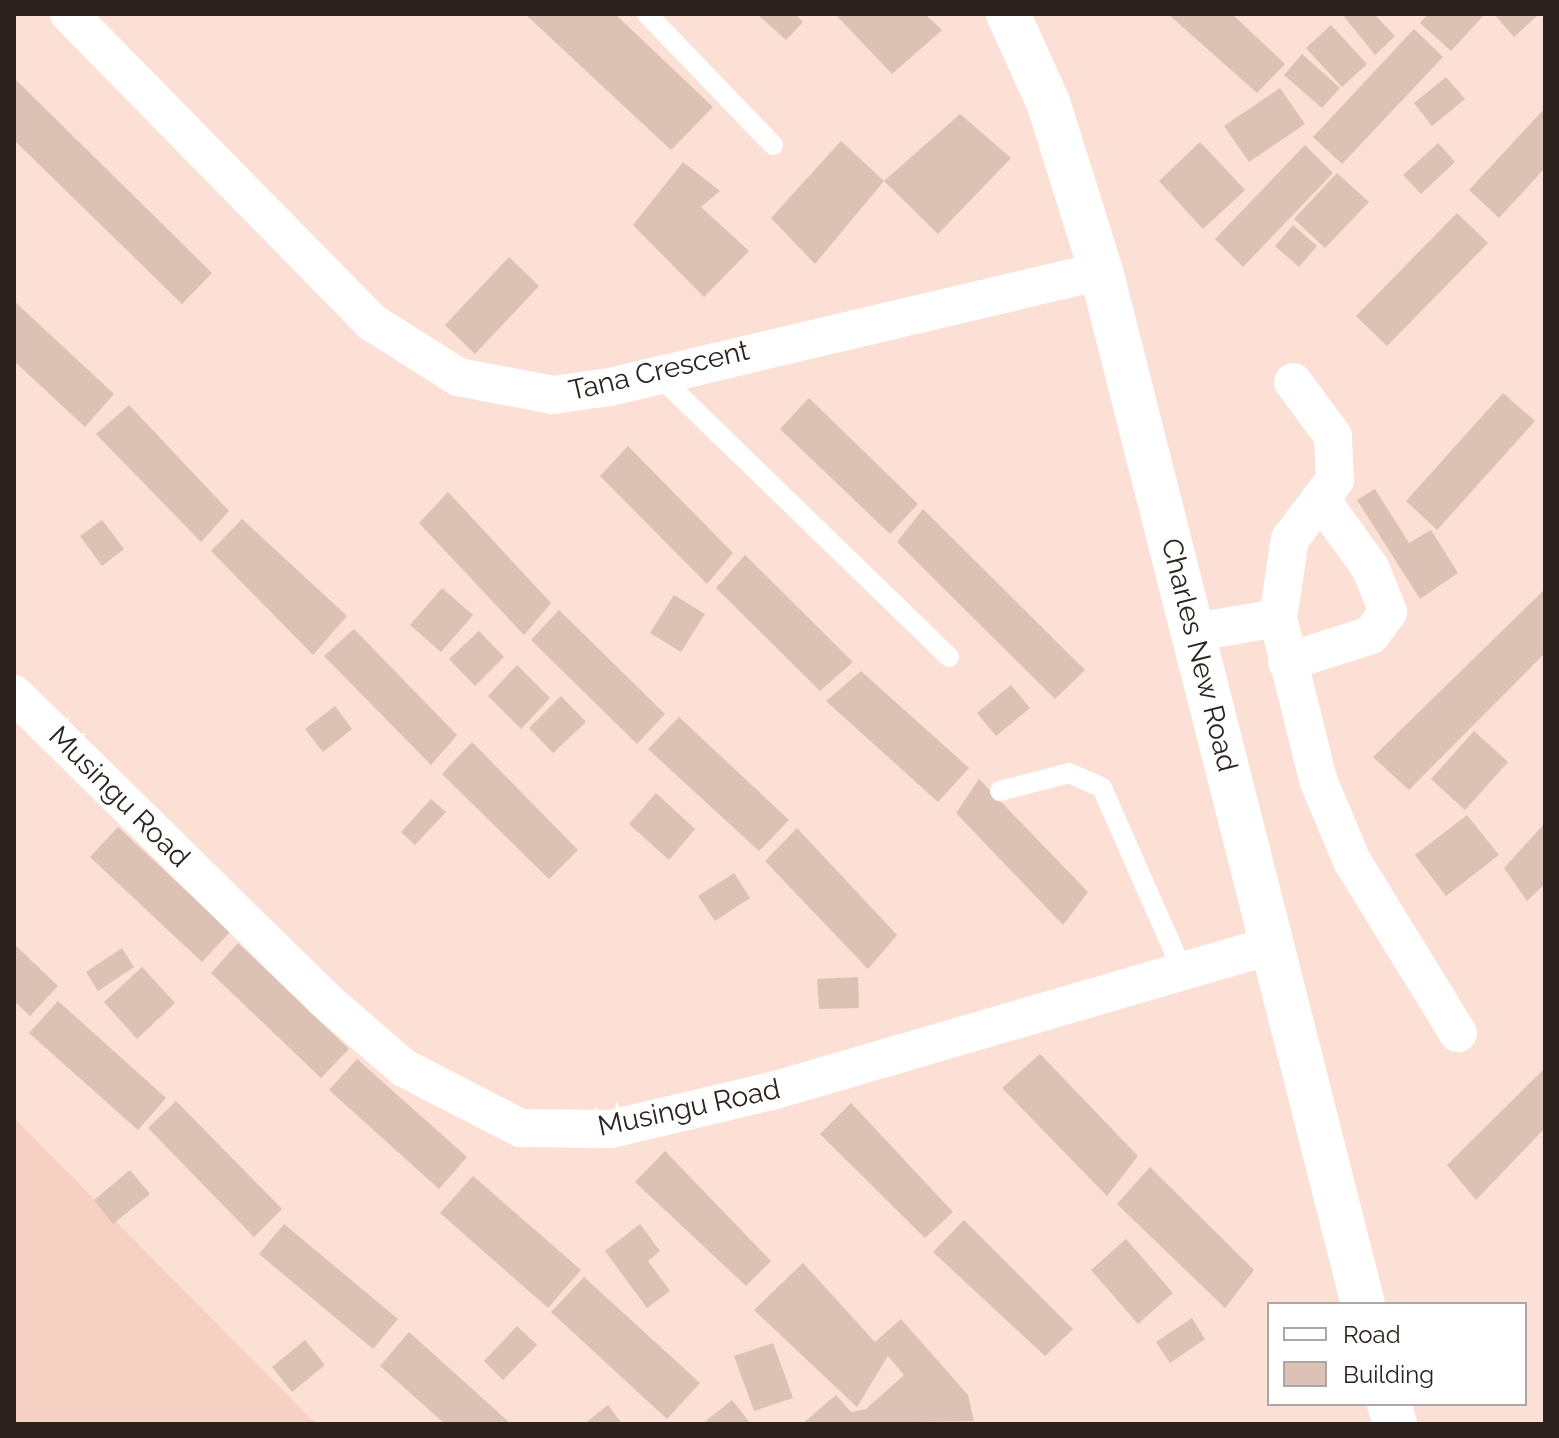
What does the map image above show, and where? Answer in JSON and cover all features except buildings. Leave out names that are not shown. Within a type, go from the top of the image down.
[{"type":"street","name":"Tana Crescent","points":[[69,14],[373,323],[431,365],[553,395],[1101,271]]},
{"type":"street","name":"Charles New Road","points":[[1008,14],[1048,102],[1101,271],[1195,632],[1269,946],[1362,1302]]},
{"type":"street","points":[[1293,382],[1333,436],[1338,465],[1320,498],[1290,539],[1278,618],[1287,662],[1318,780],[1352,861],[1458,1033]]},
{"type":"street","points":[[1287,662],[1371,635],[1388,612],[1371,569],[1320,498]]},
{"type":"street","points":[[1195,632],[1278,618]]},
{"type":"street","name":"Musingu Road","points":[[14,694],[404,1068],[520,1128],[611,1129],[772,1091],[1269,946]]},
{"type":"lane","points":[[647,14],[773,145]]},
{"type":"lane","points":[[656,373],[949,657]]},
{"type":"lane","points":[[1000,791],[1069,773],[1102,788],[1183,972]]},
{"type":"shaded area","points":[[14,1118],[316,1424],[14,1424]]}]
